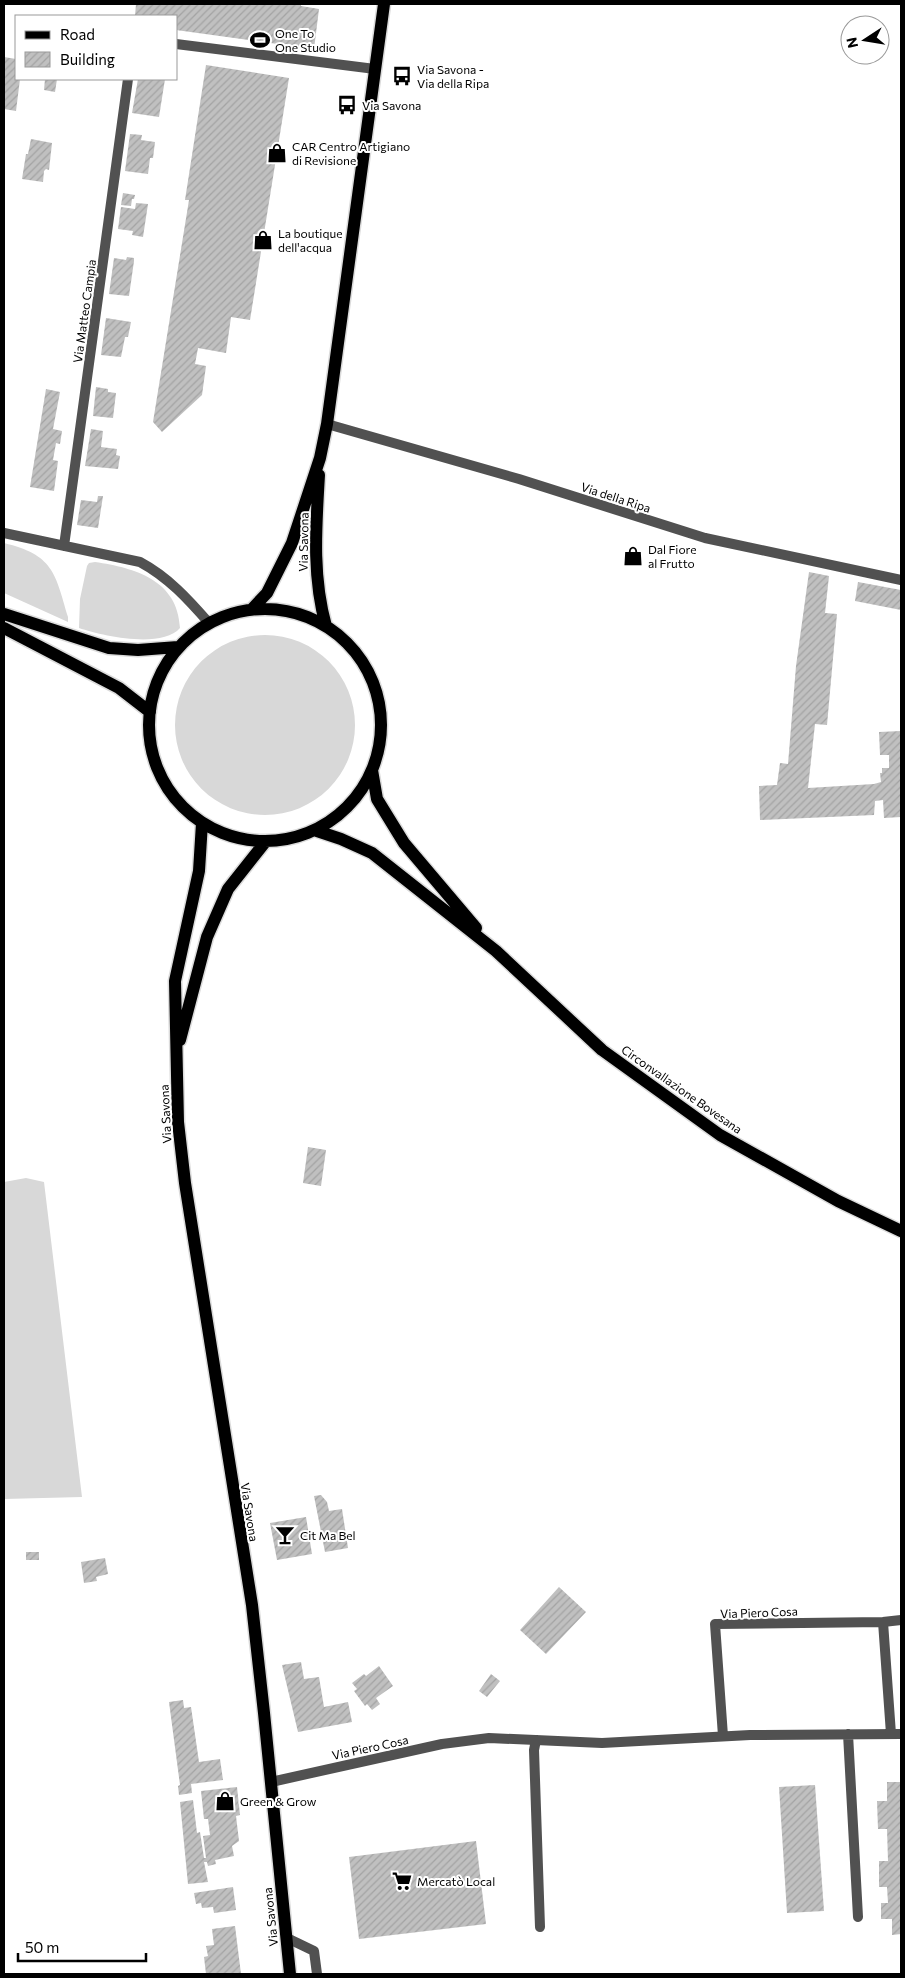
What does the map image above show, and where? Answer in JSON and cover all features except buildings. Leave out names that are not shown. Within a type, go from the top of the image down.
[{"type":"main road","name":"Via Savona","points":[[252,609],[267,593],[292,542],[320,458],[327,424],[384,4]]},
{"type":"main road","name":"Via Savona","points":[[320,458],[316,572],[319,602],[326,626]]},
{"type":"main road","points":[[252,609],[278,609],[303,615],[326,626],[344,640],[358,656],[373,682],[380,711],[380,741],[372,770],[358,794],[338,815],[314,830],[291,838],[266,841],[244,839],[222,833],[202,823],[178,802],[160,775],[150,744],[150,712],[159,677],[178,647],[192,634],[209,623],[229,614],[252,609]]},
{"type":"main road","points":[[4,614],[109,648],[138,650],[178,647]]},
{"type":"main road","points":[[4,628],[118,688],[150,712]]},
{"type":"main road","name":"Circonvallazione Bovesana","points":[[372,770],[377,799],[404,843],[496,951]]},
{"type":"main road","name":"Via Savona","points":[[202,823],[199,871],[175,981],[178,1122],[184,1176],[252,1605],[290,1974]]},
{"type":"main road","name":"Circonvallazione Bovesana","points":[[314,830],[341,839],[372,853],[496,951],[602,1050],[720,1135],[838,1201],[901,1231]]},
{"type":"main road","name":"Via Savona","points":[[176,1054],[207,937],[228,889],[266,841]]},
{"type":"street","points":[[178,44],[375,69]]},
{"type":"street","name":"Via Matteo Campia","points":[[64,546],[128,80]]},
{"type":"street","name":"Via della Ripa","points":[[327,424],[519,479],[705,538],[901,580]]},
{"type":"street","points":[[4,533],[140,562],[157,571],[209,623]]},
{"type":"street","name":"Via Piero Cosa","points":[[723,1736],[715,1624],[883,1622],[901,1620]]},
{"type":"street","name":"Via Piero Cosa","points":[[271,1782],[442,1744],[489,1738],[602,1743],[723,1736],[896,1734],[883,1622]]},
{"type":"street","points":[[848,1734],[858,1917]]},
{"type":"street","points":[[536,1740],[534,1750],[540,1928]]},
{"type":"street","points":[[286,1938],[314,1951],[317,1974]]},
{"type":"shaded area","points":[[4,543],[33,553],[49,568],[59,588],[68,622],[4,593]]},
{"type":"shaded area","points":[[95,562],[125,568],[152,579],[172,598],[180,628],[160,638],[131,639],[79,628],[80,599],[87,566],[89,563]]},
{"type":"shaded area","points":[[256,635],[274,635],[299,642],[315,650],[329,661],[340,675],[348,691],[355,716],[355,734],[348,759],[340,775],[329,789],[315,800],[291,811],[274,815],[256,815],[239,811],[215,800],[195,782],[179,751],[175,734],[175,716],[179,699],[190,675],[208,655],[239,639]]},
{"type":"shaded area","points":[[26,1178],[44,1182],[82,1497],[4,1499],[4,1182]]},
{"type":"place","name":"One To One Studio","points":[[260,40]]},
{"type":"place","name":"Via Savona - Via della Ripa","points":[[402,76]]},
{"type":"place","name":"Via Savona","points":[[347,105]]},
{"type":"place","name":"CAR Centro Artigiano di Revisione","points":[[277,153]]},
{"type":"place","name":"La boutique dell'acqua","points":[[263,240]]},
{"type":"place","name":"Dal Fiore al Frutto","points":[[633,556]]},
{"type":"place","name":"Cit Ma Bel","points":[[285,1535]]},
{"type":"place","name":"Green & Grow","points":[[225,1801]]},
{"type":"place","name":"Mercatò Local","points":[[402,1881]]}]
